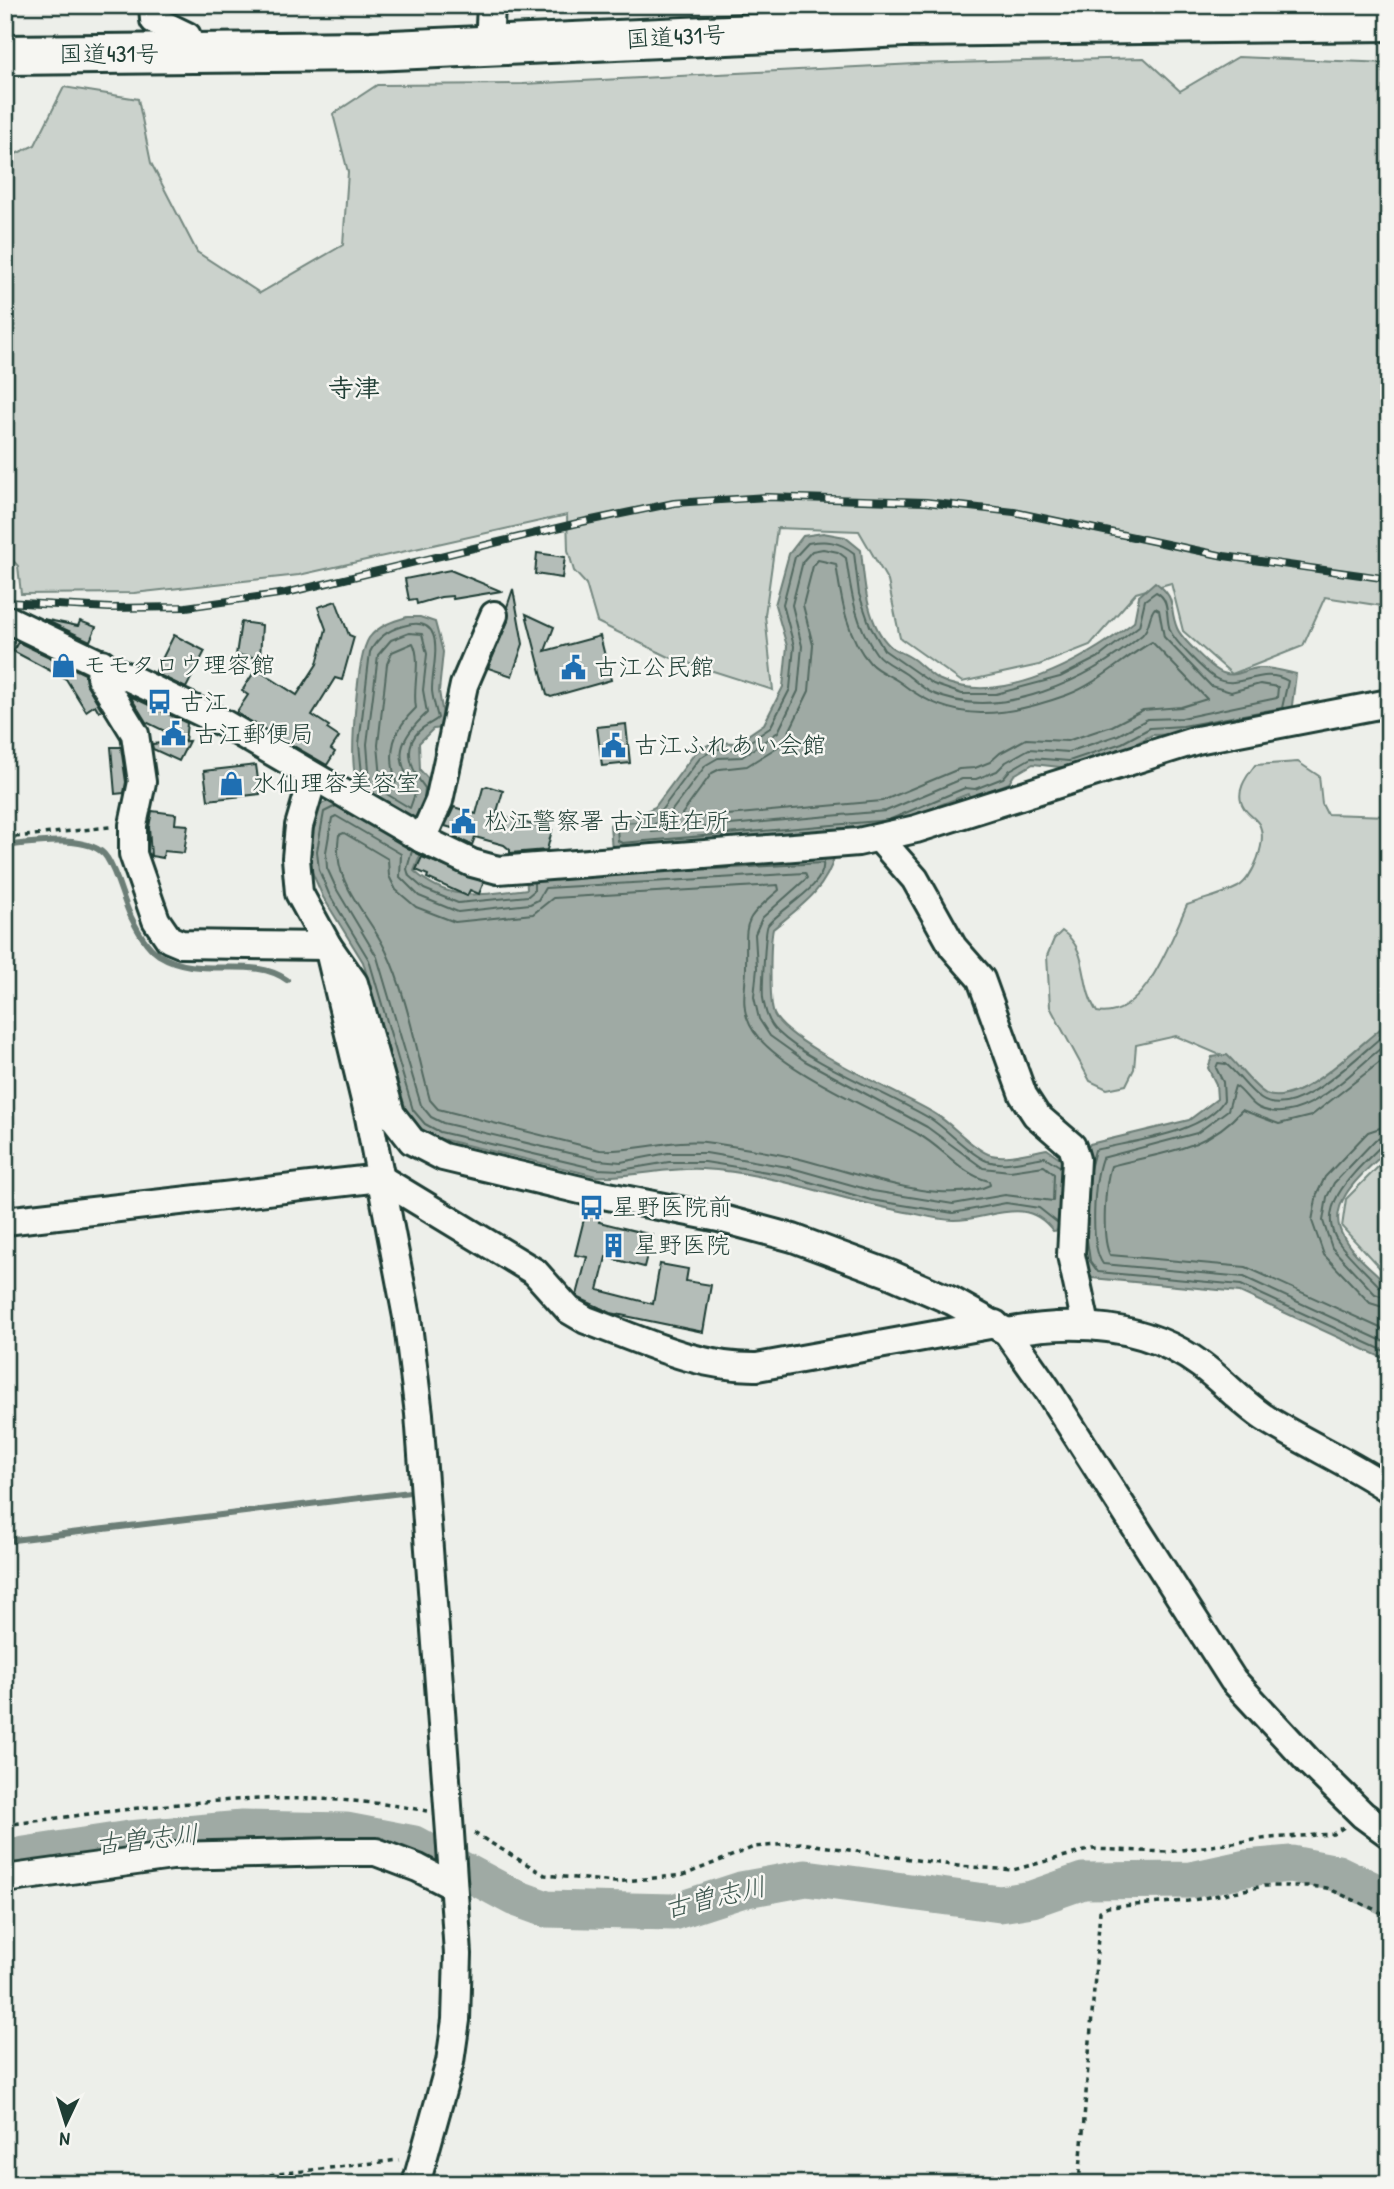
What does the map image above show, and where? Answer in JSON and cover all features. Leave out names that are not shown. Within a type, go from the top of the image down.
[{"type":"highway","name":"国道431号","points":[[5,55],[192,54],[489,46],[832,18],[1389,21]]},
{"type":"street","points":[[153,5],[154,20],[187,36],[192,54]]},
{"type":"street","points":[[489,46],[491,5]]},
{"type":"street","points":[[422,839],[439,801],[464,685],[494,615]]},
{"type":"street","points":[[5,618],[223,723],[313,778],[422,839],[472,863],[498,870],[879,838],[916,829],[1197,740],[1389,703]]},
{"type":"street","points":[[102,663],[100,677],[135,734],[142,782],[133,825],[133,854],[156,920],[169,939],[181,944],[328,946]]},
{"type":"street","points":[[313,778],[299,826],[299,893],[328,946],[354,983],[391,1114],[402,1131],[426,1150],[581,1190],[719,1218],[793,1238],[890,1274],[1001,1328],[1047,1389],[1233,1680],[1308,1762],[1363,1815],[1389,1834]]},
{"type":"street","points":[[879,838],[915,879],[953,947],[981,979],[1002,1031],[1013,1074],[1023,1095],[1036,1115],[1072,1146],[1076,1158],[1071,1255],[1086,1325]]},
{"type":"street","points":[[328,946],[369,1117],[407,1317],[419,1413],[450,1824],[458,1954],[456,2020],[450,2062],[416,2184]]},
{"type":"street","points":[[5,1221],[380,1178],[535,1272],[569,1310],[586,1320],[700,1362],[725,1367],[757,1367],[1001,1328],[1050,1324],[1086,1325],[1168,1345],[1200,1364],[1267,1419],[1327,1451],[1389,1489]]},
{"type":"street","points":[[5,1879],[172,1856],[363,1852],[376,1853],[453,1880]]},
{"type":"path","points":[[5,838],[133,825]]},
{"type":"path","points":[[5,1825],[138,1808],[291,1799],[371,1800],[450,1824],[545,1875],[615,1882],[684,1875],[754,1847],[801,1843],[958,1866],[1013,1870],[1092,1849],[1167,1852],[1269,1838],[1333,1834],[1363,1815]]},
{"type":"path","points":[[1079,2184],[1100,1911],[1108,1907],[1188,1900],[1264,1886],[1309,1886],[1327,1888],[1389,1916]]},
{"type":"path","points":[[190,2184],[425,2157]]},
{"type":"shaded area","points":[[1238,57],[1389,63],[1389,607],[1325,597],[1303,646],[1232,674],[1183,631],[1171,583],[1136,593],[1090,645],[1039,665],[962,682],[900,638],[888,581],[859,531],[777,528],[765,615],[773,690],[669,657],[597,622],[586,584],[574,571],[568,550],[567,515],[299,575],[134,593],[21,594],[18,566],[5,552],[5,159],[35,145],[64,87],[138,99],[151,163],[197,252],[260,293],[343,245],[348,172],[333,114],[377,85],[523,84],[915,64],[1144,58],[1180,91]]},
{"type":"shaded area","points":[[1298,762],[1319,776],[1322,804],[1327,814],[1389,816],[1389,1029],[1318,1082],[1286,1095],[1268,1098],[1225,1057],[1176,1036],[1136,1045],[1134,1069],[1126,1085],[1107,1089],[1090,1081],[1050,1007],[1047,956],[1054,939],[1062,931],[1077,948],[1091,1002],[1097,1012],[1114,1011],[1129,1004],[1154,975],[1187,905],[1238,887],[1254,868],[1262,840],[1261,831],[1259,824],[1244,808],[1240,797],[1242,785],[1255,765]]},
{"type":"shaded area","points":[[1389,1156],[1389,1278],[1342,1227],[1346,1199]]},
{"type":"water","points":[[823,533],[845,537],[861,550],[871,614],[882,637],[890,646],[913,659],[938,679],[963,687],[988,688],[1042,676],[1092,651],[1134,622],[1139,596],[1155,582],[1170,598],[1174,620],[1180,633],[1218,671],[1232,674],[1264,668],[1296,674],[1291,713],[1184,734],[1152,735],[1126,749],[1069,768],[1033,764],[1014,775],[1009,783],[971,798],[968,794],[899,821],[899,826],[612,851],[610,825],[618,814],[636,816],[655,807],[695,753],[713,742],[736,743],[764,724],[783,687],[787,646],[775,605],[789,554],[803,536]]},
{"type":"water","points":[[407,617],[420,617],[435,622],[443,652],[439,691],[445,728],[433,729],[419,743],[420,770],[433,784],[416,831],[349,782],[355,775],[353,746],[356,705],[365,648],[369,638],[377,630]]},
{"type":"water","points":[[337,798],[423,849],[414,871],[454,893],[481,894],[527,889],[526,873],[835,855],[831,868],[818,888],[773,929],[770,972],[774,1014],[783,1026],[821,1053],[932,1112],[988,1154],[1009,1156],[1047,1149],[1070,1165],[1068,1229],[1053,1231],[1042,1220],[1019,1211],[967,1219],[938,1219],[782,1181],[729,1171],[689,1169],[596,1176],[437,1138],[421,1130],[407,1114],[363,962],[323,897],[312,872],[310,850],[318,805]]},
{"type":"water","points":[[1389,1022],[1389,1149],[1350,1188],[1339,1212],[1339,1225],[1348,1245],[1389,1286],[1389,1361],[1240,1292],[1092,1278],[1084,1264],[1085,1152],[1090,1144],[1189,1120],[1217,1099],[1216,1084],[1208,1068],[1212,1057],[1227,1055],[1266,1094],[1279,1096],[1295,1092],[1312,1083]]},
{"type":"building","points":[[537,553],[565,557],[562,578],[535,574]]},
{"type":"building","points":[[450,570],[501,591],[453,599],[452,596],[441,597],[417,604],[416,599],[409,600],[405,579]]},
{"type":"building","points":[[513,589],[523,644],[512,676],[488,668],[508,621],[507,607]]},
{"type":"building","points":[[336,601],[349,635],[354,637],[342,680],[335,678],[312,715],[329,726],[327,729],[339,737],[331,749],[335,752],[327,765],[236,713],[248,695],[242,691],[256,669],[297,695],[317,664],[326,629],[318,607]]},
{"type":"building","name":"古江公民館","points":[[526,614],[554,627],[545,651],[600,636],[611,680],[551,697],[547,695]]},
{"type":"building","points":[[43,619],[78,626],[80,621],[96,627],[90,641]]},
{"type":"building","points":[[241,622],[262,625],[260,658],[236,655]]},
{"type":"building","points":[[174,635],[205,651],[186,688],[155,673]]},
{"type":"building","points":[[18,642],[85,674],[87,685],[102,710],[99,712],[95,705],[86,711],[66,679],[13,651]]},
{"type":"building","points":[[130,696],[187,723],[185,741],[146,722]]},
{"type":"building","name":"古江ふれあい会館","points":[[626,724],[630,763],[602,766],[597,727]]},
{"type":"building","points":[[189,741],[179,761],[153,749],[152,744]]},
{"type":"building","points":[[111,747],[121,747],[126,782],[124,793],[115,794]]},
{"type":"building","name":"水仙理容美容室","points":[[256,765],[260,794],[208,800],[204,771]]},
{"type":"building","points":[[487,786],[503,791],[496,815],[552,830],[547,850],[510,853],[504,845],[475,837],[472,845],[456,838],[459,830],[445,826],[454,807],[476,814],[483,788]]},
{"type":"building","points":[[152,811],[176,814],[175,824],[188,825],[184,853],[164,851],[163,858],[151,856],[149,827]]},
{"type":"building","points":[[422,857],[484,882],[479,894],[470,890],[467,896],[427,878],[428,875],[416,870]]},
{"type":"building","points":[[586,1211],[601,1215],[599,1222],[652,1235],[644,1267],[606,1257],[598,1290],[653,1304],[660,1264],[688,1269],[686,1281],[711,1285],[703,1332],[611,1313],[579,1298],[577,1295],[587,1257],[575,1255]]},
{"type":"waterway","points":[[5,846],[75,842],[99,850],[111,865],[137,928],[146,943],[159,955],[192,966],[258,969],[287,980]]},
{"type":"waterway","points":[[5,1541],[410,1492]]},
{"type":"waterway","name":"古曽志川","points":[[5,1858],[129,1839],[242,1829],[346,1831],[414,1844],[513,1897],[546,1909],[673,1912],[741,1890],[806,1878],[1000,1904],[1032,1899],[1083,1881],[1191,1880],[1246,1868],[1291,1864],[1337,1873],[1389,1898]]},
{"type":"railway","points":[[5,602],[110,608],[186,607],[286,593],[582,522],[674,503],[767,497],[926,502],[1014,512],[1224,556],[1389,579]]},
{"type":"place","name":"モモタロウ理容館","points":[[63,665]]},
{"type":"place","name":"古江公民館","points":[[574,667]]},
{"type":"place","name":"古江","points":[[160,702]]},
{"type":"place","name":"古江郵便局","points":[[174,734]]},
{"type":"place","name":"古江ふれあい会館","points":[[614,745]]},
{"type":"place","name":"水仙理容美容室","points":[[232,783]]},
{"type":"place","name":"松江警察署 古江駐在所","points":[[464,821]]},
{"type":"place","name":"星野医院前","points":[[592,1207]]},
{"type":"place","name":"星野医院","points":[[614,1245]]},
{"type":"district","name":"寺津","points":[[354,388]]}]
